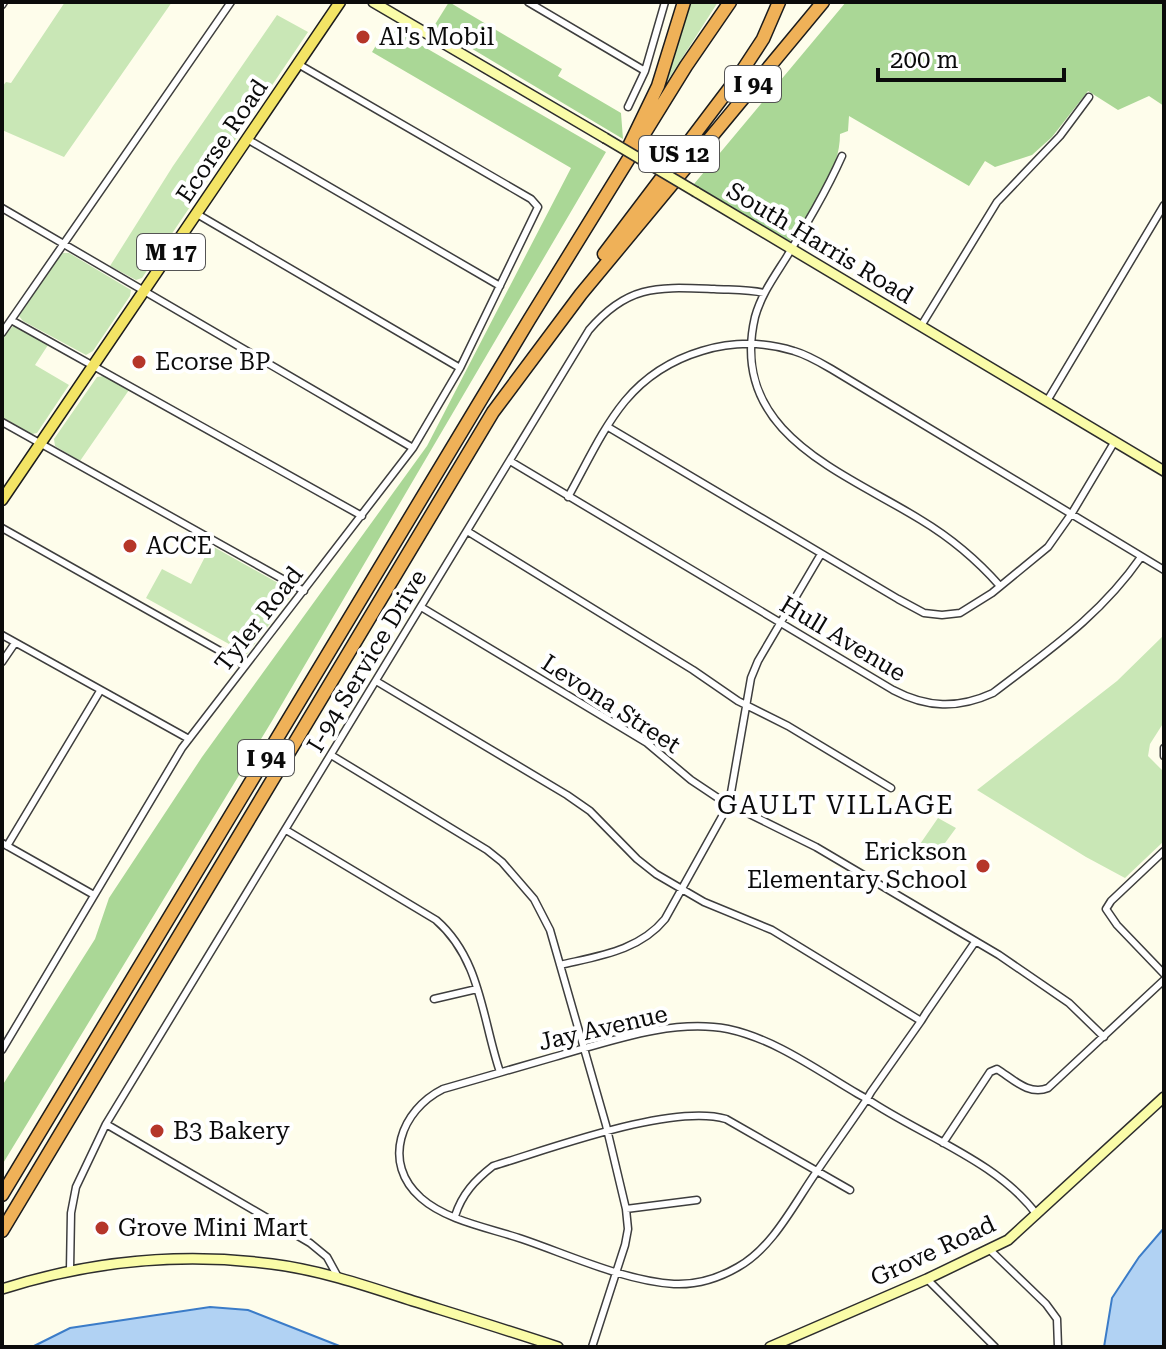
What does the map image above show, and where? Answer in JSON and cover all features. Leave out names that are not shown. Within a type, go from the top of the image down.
[{"type":"highway","name":"US 12","points":[[620,175],[625,154],[658,86],[684,2]]},
{"type":"highway","name":"I 94","points":[[2,1195],[529,320],[705,36],[730,2]]},
{"type":"highway","name":"US 12","points":[[581,294],[589,273],[751,58],[779,2]]},
{"type":"highway","name":"I 94","points":[[2,1231],[475,441],[522,370],[581,294],[823,2]]},
{"type":"main road","name":"Ecorse Road","points":[[2,500],[340,2]]},
{"type":"main road","name":"South Harris Road","points":[[373,2],[1164,471]]},
{"type":"main road","name":"Grove Road","points":[[770,1347],[1008,1240],[1164,1097]]},
{"type":"main road","points":[[4,1289],[70,1270],[153,1259],[274,1264],[338,1277],[558,1347]]},
{"type":"street","points":[[2,333],[231,2]]},
{"type":"street","points":[[528,2],[645,71]]},
{"type":"street","points":[[628,107],[645,71],[665,2]]},
{"type":"street","name":"Tyler Road","points":[[2,1050],[189,739],[413,448],[460,368],[538,207],[531,199],[298,64]]},
{"type":"street","points":[[921,326],[997,202],[1060,136],[1089,97]]},
{"type":"street","points":[[247,139],[500,286]]},
{"type":"street","points":[[842,156],[764,293],[756,316],[752,368],[761,396],[774,420],[803,449],[946,536],[1000,586]]},
{"type":"street","points":[[1047,401],[1164,205]]},
{"type":"street","points":[[2,208],[413,448]]},
{"type":"street","points":[[197,214],[460,368]]},
{"type":"street","name":"I-94 Service Drive","points":[[70,1270],[71,1213],[76,1187],[106,1124],[589,330],[614,305],[636,293],[667,288],[764,293]]},
{"type":"street","points":[[11,320],[362,516]]},
{"type":"street","points":[[568,497],[608,427],[637,388],[676,361],[718,346],[752,345],[793,350],[813,359],[1164,570]]},
{"type":"street","points":[[2,422],[304,591]]},
{"type":"street","points":[[608,427],[924,613],[942,615],[960,613],[1000,586],[1048,547],[1115,441]]},
{"type":"street","name":"Hull Avenue","points":[[510,461],[912,700],[937,706],[958,705],[993,693],[1085,623],[1119,587],[1141,557]]},
{"type":"street","points":[[2,528],[245,665]]},
{"type":"street","points":[[467,531],[611,618],[745,705],[788,726],[891,788]]},
{"type":"street","points":[[560,965],[627,948],[643,939],[665,919],[729,804],[745,705],[758,661],[821,554]]},
{"type":"street","name":"Levona Street","points":[[421,607],[647,743],[691,780],[729,804],[828,854],[1018,967],[1069,1003],[1104,1037]]},
{"type":"street","points":[[2,635],[189,739]]},
{"type":"street","points":[[2,662],[15,643]]},
{"type":"street","points":[[376,681],[590,811],[637,859],[682,890],[772,930],[921,1021]]},
{"type":"street","points":[[94,895],[5,844],[100,691]]},
{"type":"street","points":[[331,755],[471,839],[502,862],[534,899],[550,930],[626,1209],[628,1229],[592,1347]]},
{"type":"street","points":[[286,830],[436,920],[452,934],[466,955],[500,1072]]},
{"type":"street","points":[[1164,851],[1106,909],[1117,925],[1164,974]]},
{"type":"street","name":"Jay Avenue","points":[[975,942],[921,1021],[867,1099],[817,1170],[774,1233],[758,1252],[720,1277],[674,1284],[616,1271],[436,1209],[419,1196],[405,1176],[400,1159],[404,1127],[413,1111],[427,1097],[443,1089],[584,1049],[677,1028],[725,1028],[750,1035],[791,1054],[867,1099],[943,1143],[1006,1183],[1037,1215]]},
{"type":"street","points":[[943,1143],[990,1072],[997,1069],[1038,1092],[1060,1079],[1164,980]]},
{"type":"street","points":[[434,999],[477,989]]},
{"type":"street","points":[[455,1216],[465,1193],[479,1176],[493,1166],[671,1117],[711,1115],[726,1119],[850,1190]]},
{"type":"street","points":[[106,1124],[310,1243],[327,1257],[338,1277]]},
{"type":"street","points":[[626,1209],[697,1200]]},
{"type":"street","points":[[990,1250],[1046,1304],[1057,1319],[1058,1347]]},
{"type":"street","points":[[927,1279],[995,1347]]},
{"type":"green space","points":[[65,2],[172,2],[64,157],[2,130],[2,87],[6,82],[11,83]]},
{"type":"green space","points":[[449,2],[562,69],[558,76],[621,113],[623,139],[434,26]]},
{"type":"green space","points":[[690,2],[718,2],[663,88]]},
{"type":"green space","points":[[846,2],[1164,2],[1164,106],[1149,96],[1118,110],[1088,91],[1052,137],[1032,155],[995,167],[985,161],[969,186],[849,116],[848,131],[840,134],[835,162],[824,188],[794,236],[790,241],[785,240],[694,184]]},
{"type":"green space","points":[[277,15],[308,32],[142,278],[136,280],[110,266],[173,166]]},
{"type":"green space","points":[[388,26],[606,152],[272,721],[2,1165],[2,1086],[95,939],[109,898],[202,757],[427,446],[571,168],[372,52]]},
{"type":"green space","points":[[62,253],[69,253],[131,290],[93,351],[86,355],[19,316]]},
{"type":"green space","points":[[13,326],[48,345],[35,365],[69,385],[37,433],[32,434],[2,417],[2,339]]},
{"type":"green space","points":[[104,376],[129,390],[80,461],[55,446],[54,439],[97,377]]},
{"type":"green space","points":[[187,532],[294,592],[247,654],[146,598],[162,569],[191,584],[208,551],[181,535]]},
{"type":"green space","points":[[1164,635],[1164,722],[1150,744],[1148,756],[1164,772],[1164,841],[1125,878],[977,790],[1117,681]]},
{"type":"green space","points":[[938,818],[956,828],[934,858],[918,847]]},
{"type":"water","points":[[1164,1228],[1164,1347],[1104,1347],[1112,1298],[1139,1257]]},
{"type":"water","points":[[210,1307],[248,1310],[342,1347],[32,1347],[70,1328]]},
{"type":"place","name":"Al's Mobil","points":[[363,37]]},
{"type":"place","name":"Ecorse BP","points":[[139,362]]},
{"type":"place","name":"ACCE","points":[[130,546]]},
{"type":"place","name":"Erickson Elementary School","points":[[983,866]]},
{"type":"place","name":"B3 Bakery","points":[[157,1131]]},
{"type":"place","name":"Grove Mini Mart","points":[[102,1228]]},
{"type":"district","name":"GAULT VILLAGE","points":[[836,805]]}]
